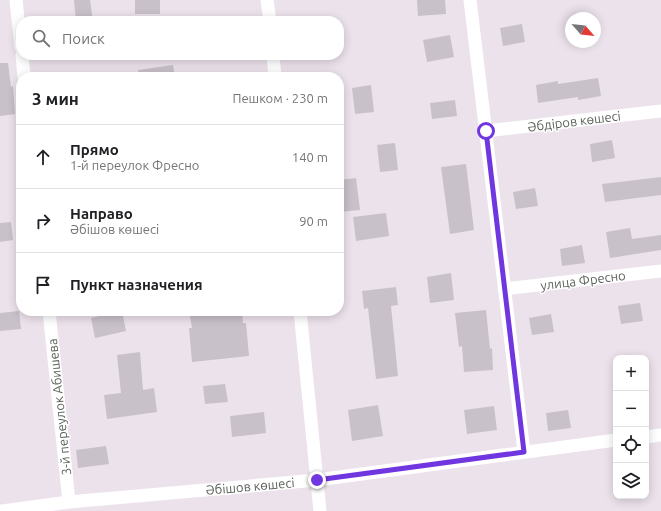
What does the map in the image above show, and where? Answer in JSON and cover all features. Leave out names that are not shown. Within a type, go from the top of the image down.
[{"type":"street","points":[[16,0],[18,16]]},
{"type":"street","points":[[268,0],[270,16]]},
{"type":"street","points":[[470,0],[524,452]]},
{"type":"street","points":[[22,60],[24,72]]},
{"type":"street","points":[[274,60],[275,72]]},
{"type":"street","name":"Әбдіров көшесі","points":[[486,131],[661,111]]},
{"type":"street","name":"улица Фресно","points":[[504,290],[661,271]]},
{"type":"street","name":"3-й переулок Абишева","points":[[50,316],[69,502]]},
{"type":"street","points":[[301,316],[320,511]]},
{"type":"street","points":[[649,437],[661,435]]},
{"type":"street","name":"Әбішов көшесі","points":[[2,511],[69,502],[317,480],[613,440]]},
{"type":"building","points":[[74,0],[90,0],[92,16],[76,16]]},
{"type":"building","points":[[135,0],[160,0],[160,14],[135,14]]},
{"type":"building","points":[[417,0],[445,0],[446,14],[418,16]]},
{"type":"building","points":[[522,24],[525,42],[503,46],[500,28]]},
{"type":"building","points":[[450,35],[454,57],[427,62],[423,40]]},
{"type":"building","points":[[0,63],[8,63],[11,87],[13,86],[15,114],[0,116]]},
{"type":"building","points":[[173,65],[174,72],[138,72],[138,70]]},
{"type":"building","points":[[598,78],[601,96],[578,100],[578,97],[538,103],[536,85],[558,81],[558,84]]},
{"type":"building","points":[[371,85],[374,112],[355,114],[352,88]]},
{"type":"building","points":[[455,100],[457,116],[432,119],[430,103]]},
{"type":"building","points":[[612,140],[615,158],[592,162],[590,144]]},
{"type":"building","points":[[395,143],[398,170],[380,172],[377,145]]},
{"type":"building","points":[[466,164],[474,230],[450,234],[441,167]]},
{"type":"building","points":[[661,177],[661,195],[605,202],[602,184]]},
{"type":"building","points":[[356,178],[360,210],[344,212],[344,179]]},
{"type":"building","points":[[535,188],[538,206],[516,209],[513,192]]},
{"type":"building","points":[[386,213],[389,236],[356,241],[353,217]]},
{"type":"building","points":[[11,222],[13,240],[0,242],[0,223]]},
{"type":"building","points":[[630,228],[632,239],[661,235],[661,250],[610,258],[606,232]]},
{"type":"building","points":[[582,245],[585,263],[562,266],[560,249]]},
{"type":"building","points":[[451,273],[454,300],[430,303],[427,277]]},
{"type":"building","points":[[396,287],[398,305],[391,306],[398,376],[376,379],[368,308],[364,309],[362,291]]},
{"type":"building","points":[[640,303],[643,321],[621,324],[618,306]]},
{"type":"building","points":[[486,310],[490,349],[492,348],[493,370],[464,372],[462,346],[459,347],[455,313]]},
{"type":"building","points":[[16,311],[16,316],[20,316],[21,329],[0,331],[0,313]]},
{"type":"building","points":[[551,314],[554,332],[532,335],[529,318]]},
{"type":"building","points":[[100,316],[123,316],[126,331],[95,338],[91,318]]},
{"type":"building","points":[[190,316],[242,316],[243,323],[246,323],[249,356],[192,362],[189,328],[192,328]]},
{"type":"building","points":[[140,352],[143,390],[154,388],[157,412],[107,419],[104,395],[121,393],[117,355]]},
{"type":"building","points":[[225,384],[228,402],[205,404],[203,386]]},
{"type":"building","points":[[378,405],[383,436],[352,441],[348,410]]},
{"type":"building","points":[[494,406],[497,430],[467,434],[464,410]]},
{"type":"building","points":[[568,410],[571,428],[548,431],[546,413]]},
{"type":"building","points":[[264,412],[266,433],[232,437],[230,416]]},
{"type":"building","points":[[106,446],[109,464],[78,468],[76,450]]},
{"type":"route","points":[[317,480],[524,452],[486,131]]}]
